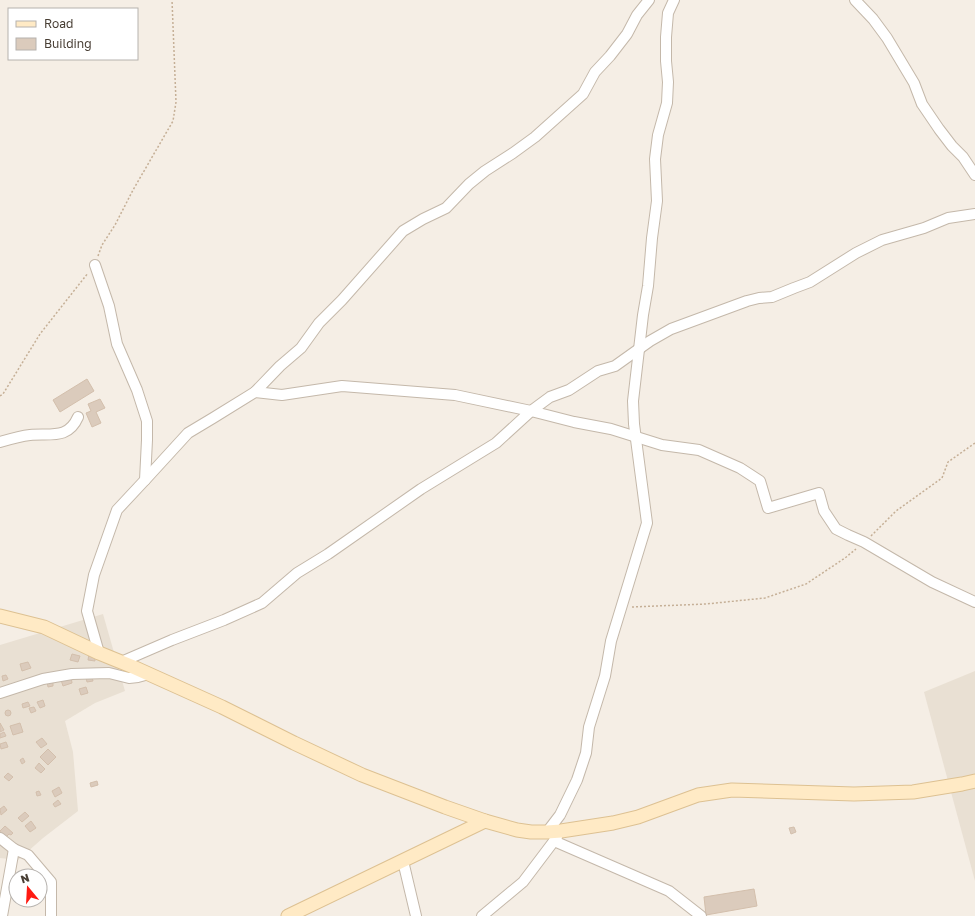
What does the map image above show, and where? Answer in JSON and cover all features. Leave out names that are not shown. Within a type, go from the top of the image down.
[{"type":"street","points":[[100,653],[87,611],[94,575],[117,510],[188,433],[255,392],[280,366],[301,348],[319,323],[351,290],[403,231],[446,208],[469,184],[485,171],[535,137],[583,94],[595,72],[627,34],[637,15],[649,0]]},
{"type":"street","points":[[482,916],[523,882],[554,835],[560,815],[577,780],[586,753],[589,727],[605,676],[611,641],[647,523],[634,424],[633,401],[657,201],[655,159],[658,135],[667,103],[668,82],[666,37],[668,13],[674,0]]},
{"type":"street","points":[[855,0],[887,38],[914,83],[922,104],[939,129],[963,157],[975,175]]},
{"type":"street","points":[[121,662],[262,603],[298,573],[328,554],[421,489],[496,442],[531,411],[550,397],[569,390],[598,371],[615,366],[650,341],[671,329],[747,301],[772,297],[810,282],[856,253],[882,240],[924,228],[948,218],[975,214]]},
{"type":"street","points":[[95,264],[109,306],[117,344],[137,390],[147,421],[144,480]]},
{"type":"street","points":[[255,392],[282,395],[342,386],[455,395],[531,411],[662,444],[699,450],[740,468],[760,481],[768,508],[819,493],[824,511],[836,529],[864,542],[932,582],[975,602]]},
{"type":"street","points":[[0,442],[30,435],[56,435],[65,432],[75,424],[78,417]]},
{"type":"street","points":[[0,616],[44,627],[222,707],[362,775],[445,808],[517,830],[554,835],[669,891],[701,916]]},
{"type":"street","points":[[0,693],[43,679],[72,674],[109,673],[129,678],[149,674]]},
{"type":"street","points":[[554,835],[638,817],[698,795],[732,790],[860,794],[913,792],[975,781]]},
{"type":"street","points":[[288,916],[485,821]]},
{"type":"street","points":[[0,838],[14,849],[28,855],[51,882],[51,916]]},
{"type":"street","points":[[2,916],[14,849]]},
{"type":"street","points":[[403,861],[416,916]]},
{"type":"path","points":[[0,396],[3,394],[40,334],[95,264],[102,245],[115,225],[133,190],[173,121],[176,102],[172,0]]},
{"type":"path","points":[[622,608],[706,604],[765,598],[806,584],[845,558],[896,511],[942,478],[948,462],[975,443]]},
{"type":"shaded area","points":[[103,614],[125,691],[95,703],[65,721],[73,752],[78,811],[43,838],[18,860],[0,858],[0,645]]},
{"type":"shaded area","points":[[975,671],[975,881],[924,692]]},
{"type":"building","points":[[87,379],[94,391],[60,412],[53,400]]},
{"type":"building","points":[[100,399],[105,408],[96,412],[101,423],[92,427],[86,413],[91,411],[88,404]]},
{"type":"building","points":[[72,654],[80,656],[78,662],[70,660]]},
{"type":"building","points":[[89,654],[95,655],[95,661],[88,660]]},
{"type":"building","points":[[28,662],[31,668],[22,671],[20,664]]},
{"type":"building","points":[[6,675],[8,679],[3,681],[2,676]]},
{"type":"building","points":[[71,677],[72,683],[63,686],[61,680]]},
{"type":"building","points":[[92,677],[93,681],[87,682],[86,678]]},
{"type":"building","points":[[53,681],[53,686],[48,687],[47,682]]},
{"type":"building","points":[[86,687],[88,693],[81,695],[79,689]]},
{"type":"building","points":[[43,700],[45,706],[40,708],[37,702]]},
{"type":"building","points":[[28,702],[30,706],[23,708],[22,704]]},
{"type":"building","points":[[34,707],[36,711],[31,713],[29,708]]},
{"type":"building","points":[[8,710],[11,713],[8,716],[5,713]]},
{"type":"building","points":[[0,723],[4,730],[0,732]]},
{"type":"building","points":[[20,723],[23,732],[13,735],[10,726]]},
{"type":"building","points":[[4,732],[6,736],[0,738],[0,734]]},
{"type":"building","points":[[42,738],[47,744],[41,748],[36,742]]},
{"type":"building","points":[[6,742],[8,747],[1,749],[0,744]]},
{"type":"building","points":[[48,749],[56,757],[48,765],[40,757]]},
{"type":"building","points":[[23,758],[25,762],[22,764],[20,760]]},
{"type":"building","points":[[39,763],[45,769],[41,773],[35,768]]},
{"type":"building","points":[[8,773],[13,777],[9,781],[4,777]]},
{"type":"building","points":[[97,781],[98,785],[91,787],[90,783]]},
{"type":"building","points":[[59,787],[62,793],[55,797],[52,791]]},
{"type":"building","points":[[39,791],[41,795],[37,796],[36,792]]},
{"type":"building","points":[[58,800],[61,804],[55,807],[53,804]]},
{"type":"building","points":[[4,806],[7,810],[1,815],[0,809]]},
{"type":"building","points":[[25,812],[29,816],[22,822],[18,818]]},
{"type":"building","points":[[31,821],[36,828],[30,832],[25,826]]},
{"type":"building","points":[[5,826],[13,833],[11,835],[9,834],[4,839],[0,835],[0,831]]},
{"type":"building","points":[[794,827],[796,832],[791,834],[789,828]]},
{"type":"building","points":[[754,889],[757,906],[706,915],[704,897]]}]
